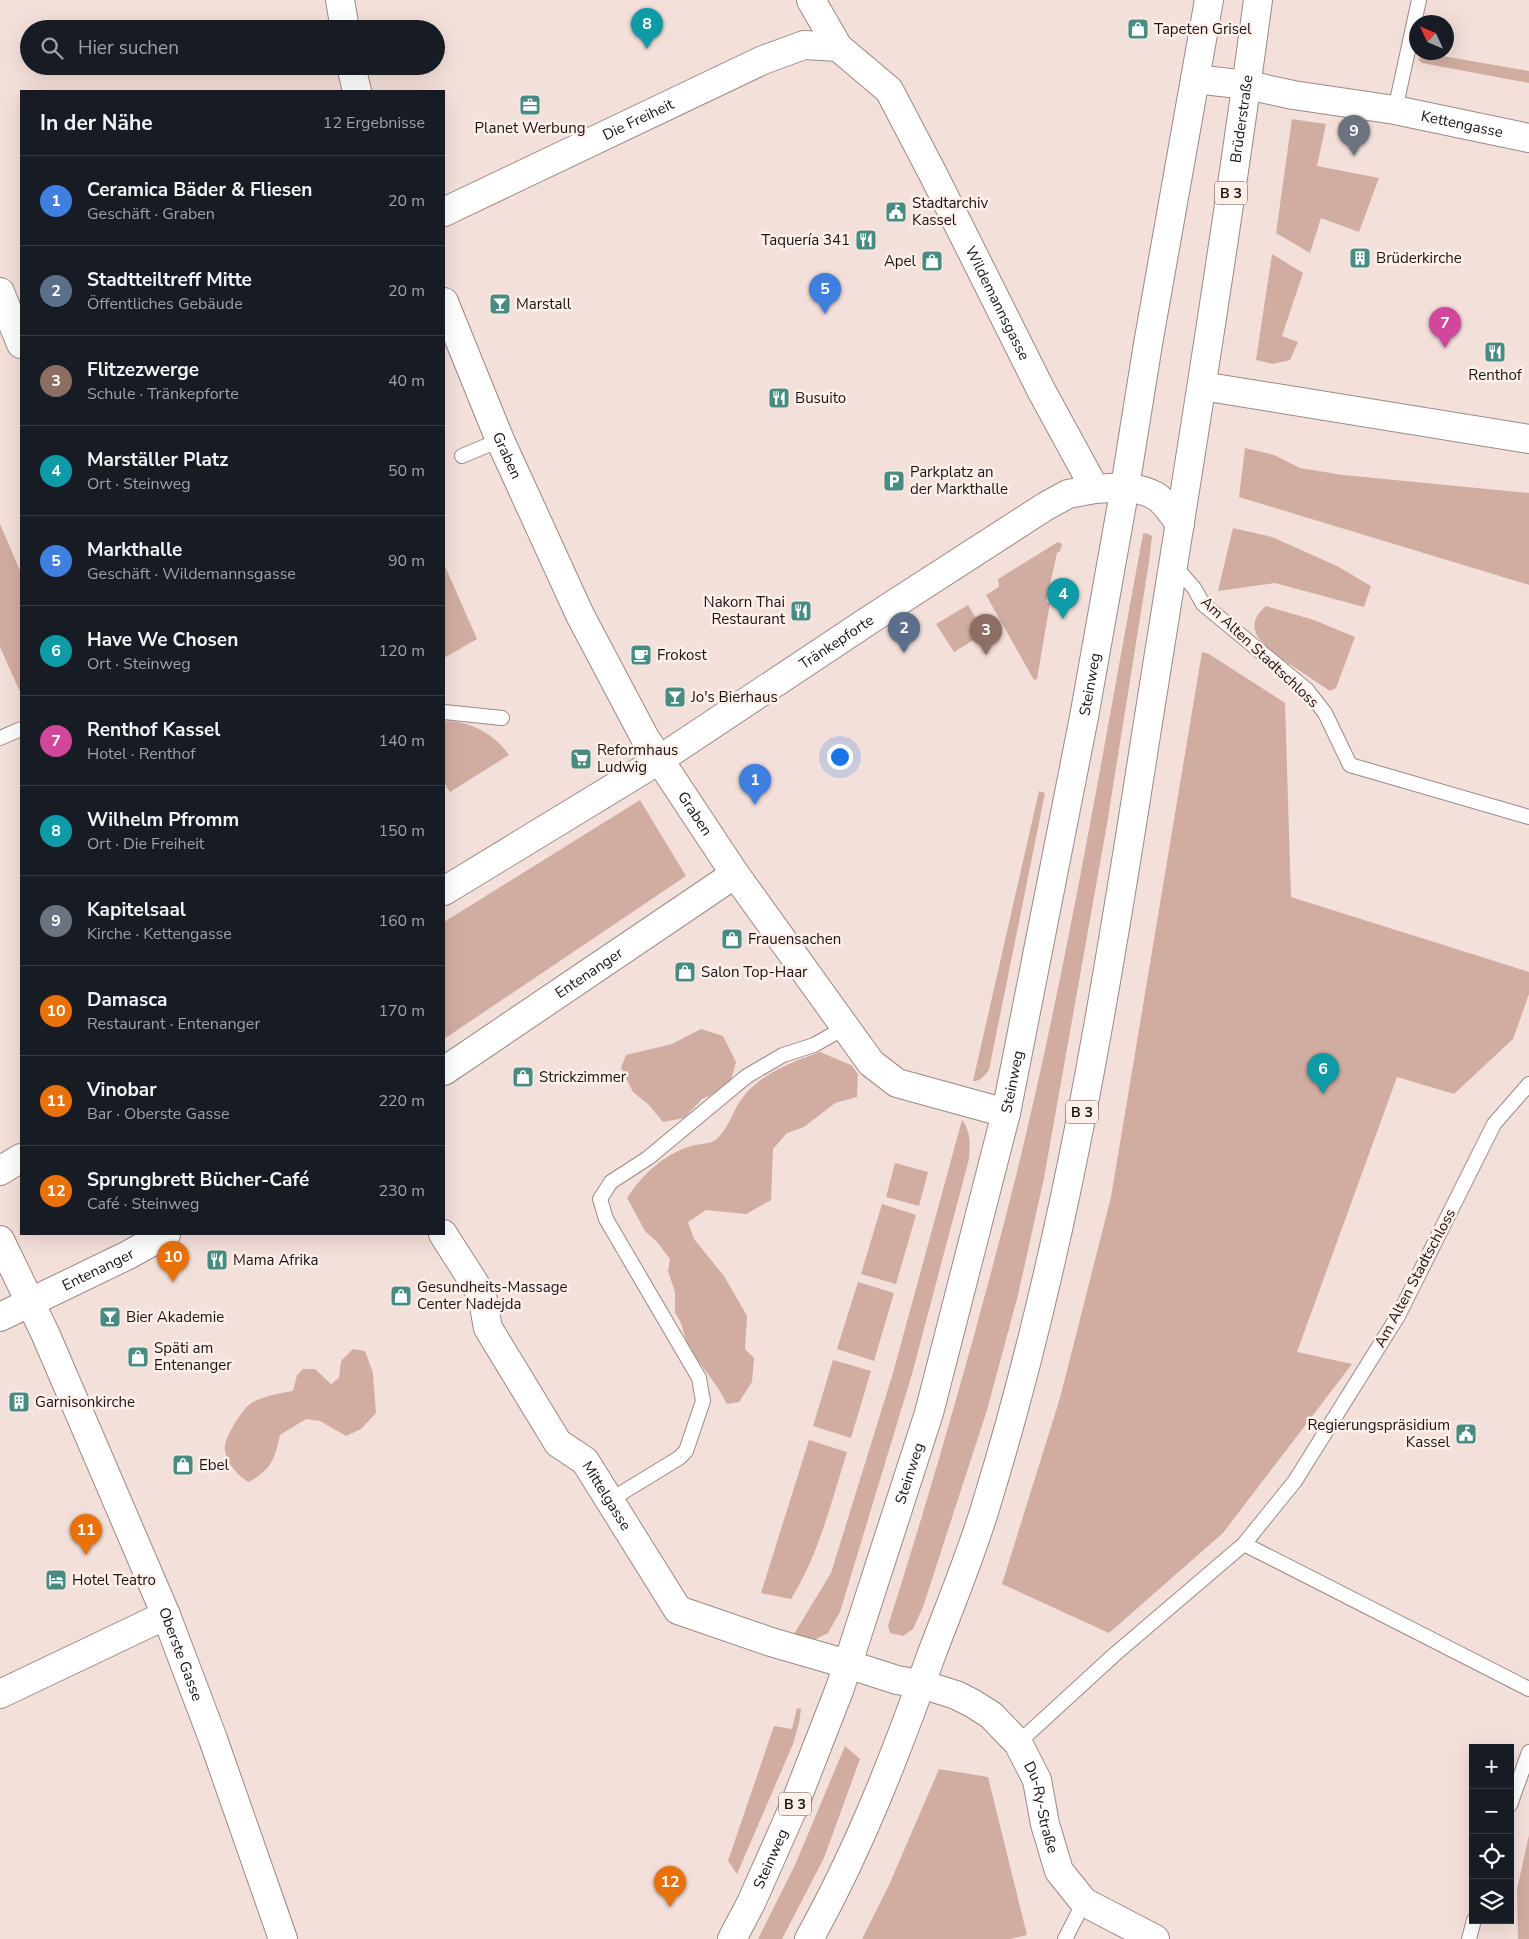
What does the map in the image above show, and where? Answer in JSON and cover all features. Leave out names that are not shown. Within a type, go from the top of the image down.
[{"type":"street","points":[[340,0],[343,20]]},
{"type":"street","name":"Wildemannsgasse","points":[[811,0],[838,47],[889,90],[1057,421],[1095,489]]},
{"type":"street","name":"B 3","points":[[1195,79],[1209,0]]},
{"type":"street","name":"Brüderstraße","points":[[1202,386],[1258,0]]},
{"type":"street","name":"Die Freiheit","points":[[445,212],[763,60],[804,45],[838,47]]},
{"type":"street","points":[[353,75],[357,90]]},
{"type":"street","name":"Kettengasse","points":[[1195,79],[1246,85],[1395,110],[1529,138]]},
{"type":"street","name":"Steinweg","points":[[732,1939],[751,1903],[794,1806],[840,1688],[929,1413],[1006,1113],[1084,717],[1195,79]]},
{"type":"street","points":[[0,293],[20,342]]},
{"type":"street","name":"Graben","points":[[445,304],[500,440],[580,615],[659,760],[735,874],[844,1028],[872,1063],[897,1083],[1006,1113]]},
{"type":"street","points":[[1202,386],[1529,439]]},
{"type":"street","name":"B 3","points":[[809,1939],[884,1782],[986,1507],[1022,1381],[1068,1187],[1109,971],[1202,386]]},
{"type":"street","points":[[1125,487],[1155,494],[1165,502],[1180,524]]},
{"type":"street","name":"Tränkepforte","points":[[659,760],[871,619],[1040,510],[1068,494],[1095,489],[1125,487]]},
{"type":"street","points":[[445,890],[659,760]]},
{"type":"street","name":"Entenanger","points":[[445,1070],[735,874]]},
{"type":"street","points":[[0,1171],[20,1159]]},
{"type":"street","name":"Entenanger","points":[[0,1317],[128,1255],[164,1235]]},
{"type":"street","name":"Mittelgasse","points":[[444,1235],[482,1295],[488,1328],[558,1443],[585,1461],[678,1610],[704,1621],[847,1664]]},
{"type":"street","name":"Oberste Gasse","points":[[0,1240],[45,1333],[166,1615],[213,1739],[283,1939]]},
{"type":"street","points":[[0,1694],[166,1615]]},
{"type":"street","points":[[847,1664],[897,1680],[921,1684]]},
{"type":"street","name":"Du-Ry-Straße","points":[[921,1684],[956,1695],[992,1715],[1018,1743],[1037,1780],[1045,1824],[1059,1871],[1084,1902],[1155,1939]]},
{"type":"lane","points":[[1395,110],[1420,0]]},
{"type":"lane","points":[[462,456],[500,440]]},
{"type":"lane","name":"Am Alten Stadtschloss","points":[[1173,565],[1194,588],[1203,604],[1307,690],[1325,712],[1350,765],[1529,817]]},
{"type":"lane","points":[[445,712],[502,718]]},
{"type":"lane","points":[[0,738],[20,729]]},
{"type":"lane","points":[[610,1500],[686,1452],[703,1401],[699,1378],[606,1219],[600,1199],[611,1182],[648,1158],[747,1076],[783,1055],[814,1045],[844,1028]]},
{"type":"lane","name":"Am Alten Stadtschloss","points":[[1018,1743],[1114,1655],[1244,1544],[1295,1481],[1398,1316],[1494,1124],[1529,1084]]},
{"type":"lane","points":[[1244,1544],[1529,1689]]},
{"type":"lane","points":[[1514,1794],[1529,1752]]},
{"type":"lane","points":[[1064,1939],[1084,1902]]},
{"type":"lane","points":[[1469,1939],[1473,1924]]},
{"type":"shaded area","points":[[1454,58],[1529,71],[1529,83],[1422,63],[1419,60],[1454,60]]},
{"type":"shaded area","points":[[1292,119],[1326,124],[1317,166],[1379,178],[1359,232],[1321,218],[1310,253],[1276,233]]},
{"type":"shaded area","points":[[1272,254],[1303,273],[1282,336],[1298,342],[1290,360],[1273,364],[1256,360]]},
{"type":"shaded area","points":[[1245,448],[1274,455],[1300,468],[1343,475],[1529,493],[1529,585],[1239,497]]},
{"type":"shaded area","points":[[0,524],[20,571],[20,692],[0,647]]},
{"type":"shaded area","points":[[1233,528],[1272,537],[1337,566],[1371,586],[1364,607],[1275,583],[1218,591]]},
{"type":"shaded area","points":[[1146,533],[1152,536],[1149,562],[1107,824],[1044,1178],[1018,1295],[987,1410],[923,1607],[913,1629],[903,1636],[890,1633],[888,1626],[987,1289],[1035,1096],[1099,776],[1143,534]]},
{"type":"shaded area","points":[[1058,542],[1062,544],[1060,551],[1057,553],[1046,602],[1050,603],[1037,679],[1034,680],[986,595],[999,587],[998,579]]},
{"type":"shaded area","points":[[445,566],[477,639],[445,657]]},
{"type":"shaded area","points":[[968,605],[985,633],[954,652],[936,624]]},
{"type":"shaded area","points":[[1266,606],[1314,620],[1355,637],[1336,688],[1330,691],[1277,655],[1261,641],[1254,625],[1257,616]]},
{"type":"shaded area","points":[[1202,652],[1209,654],[1285,703],[1291,897],[1529,972],[1529,994],[1513,1039],[1454,1094],[1397,1077],[1297,1352],[1352,1364],[1223,1533],[1109,1633],[1002,1584],[1060,1398],[1111,1197]]},
{"type":"shaded area","points":[[445,721],[463,723],[481,730],[503,747],[509,755],[450,792],[445,784]]},
{"type":"shaded area","points":[[1039,791],[1045,793],[989,1070],[980,1079],[973,1081]]},
{"type":"shaded area","points":[[640,800],[686,876],[445,1038],[445,921]]},
{"type":"shaded area","points":[[701,1029],[723,1036],[736,1062],[731,1080],[722,1091],[702,1099],[684,1118],[663,1122],[648,1104],[633,1092],[621,1068],[626,1055],[672,1044]]},
{"type":"shaded area","points":[[820,1052],[851,1065],[858,1074],[857,1097],[835,1103],[804,1127],[787,1133],[773,1149],[771,1200],[746,1214],[706,1210],[688,1222],[694,1239],[724,1276],[747,1316],[745,1349],[754,1358],[752,1382],[739,1402],[727,1404],[718,1388],[688,1347],[681,1323],[675,1312],[675,1292],[668,1271],[670,1259],[657,1242],[645,1231],[627,1198],[647,1173],[663,1160],[691,1146],[712,1142],[718,1138],[737,1106],[753,1086],[773,1072]]},
{"type":"shaded area","points":[[962,1120],[965,1124],[970,1143],[969,1159],[912,1374],[840,1612],[828,1633],[812,1641],[794,1634],[831,1573],[893,1373]]},
{"type":"shaded area","points":[[895,1163],[928,1172],[919,1206],[886,1197]]},
{"type":"shaded area","points":[[882,1204],[916,1215],[896,1284],[861,1274]]},
{"type":"shaded area","points":[[858,1282],[894,1293],[874,1361],[837,1349]]},
{"type":"shaded area","points":[[353,1349],[365,1351],[373,1373],[376,1413],[361,1429],[346,1436],[320,1421],[306,1419],[280,1435],[274,1458],[263,1472],[249,1482],[240,1476],[226,1456],[225,1445],[231,1430],[246,1408],[253,1402],[264,1398],[293,1391],[297,1375],[303,1369],[315,1369],[331,1384],[339,1378],[341,1361]]},
{"type":"shaded area","points":[[833,1360],[871,1371],[851,1438],[813,1426]]},
{"type":"shaded area","points":[[809,1440],[847,1452],[830,1509],[817,1546],[791,1599],[761,1593]]},
{"type":"shaded area","points":[[797,1708],[801,1709],[793,1744],[737,1874],[728,1861],[774,1726],[792,1729]]},
{"type":"shaded area","points":[[845,1746],[860,1759],[824,1858],[782,1939],[758,1939],[795,1865]]},
{"type":"shaded area","points":[[939,1769],[988,1777],[1027,1935],[1010,1939],[862,1939],[889,1885]]},
{"type":"shaded area","points":[[1529,1835],[1529,1939],[1518,1939],[1517,1889]]},
{"type":"place","name":"Tapeten Grisel","points":[[1138,29]]},
{"type":"place","name":"Wilhelm Pfromm","points":[[647,49]]},
{"type":"place","name":"Planet Werbung","points":[[530,105]]},
{"type":"place","name":"Kapitelsaal","points":[[1354,156]]},
{"type":"place","name":"Stadtarchiv Kassel","points":[[896,212]]},
{"type":"place","name":"Taquería 341","points":[[866,240]]},
{"type":"place","name":"Brüderkirche","points":[[1360,258]]},
{"type":"place","name":"Apel","points":[[932,261]]},
{"type":"place","name":"Marstall","points":[[500,304]]},
{"type":"place","name":"Markthalle","points":[[825,314]]},
{"type":"place","name":"Renthof Kassel","points":[[1445,348]]},
{"type":"place","name":"Renthof","points":[[1495,352]]},
{"type":"place","name":"Busuito","points":[[779,398]]},
{"type":"place","name":"Parkplatz an der Markthalle","points":[[894,481]]},
{"type":"place","name":"Nakorn Thai Restaurant","points":[[801,611]]},
{"type":"place","name":"Marställer Platz","points":[[1063,619]]},
{"type":"place","name":"Stadtteiltreff Mitte","points":[[904,653]]},
{"type":"place","name":"Frokost","points":[[641,655]]},
{"type":"place","name":"Flitzezwerge","points":[[986,655]]},
{"type":"place","name":"Jo's Bierhaus","points":[[675,697]]},
{"type":"place","name":"Reformhaus Ludwig","points":[[581,759]]},
{"type":"place","name":"Ceramica Bäder & Fliesen","points":[[755,805]]},
{"type":"place","name":"Frauensachen","points":[[732,939]]},
{"type":"place","name":"Salon Top-Haar","points":[[685,972]]},
{"type":"place","name":"Strickzimmer","points":[[523,1077]]},
{"type":"place","name":"Have We Chosen","points":[[1323,1094]]},
{"type":"place","name":"Mama Afrika","points":[[217,1260]]},
{"type":"place","name":"Damasca","points":[[173,1282]]},
{"type":"place","name":"Gesundheits-Massage Center Nadejda","points":[[401,1296]]},
{"type":"place","name":"Bier Akademie","points":[[110,1317]]},
{"type":"place","name":"Späti am Entenanger","points":[[138,1357]]},
{"type":"place","name":"Garnisonkirche","points":[[19,1402]]},
{"type":"place","name":"Regierungspräsidium Kassel","points":[[1466,1434]]},
{"type":"place","name":"Ebel","points":[[183,1465]]},
{"type":"place","name":"Vinobar","points":[[86,1555]]},
{"type":"place","name":"Hotel Teatro","points":[[56,1580]]},
{"type":"place","name":"Sprungbrett Bücher-Café","points":[[670,1907]]}]
